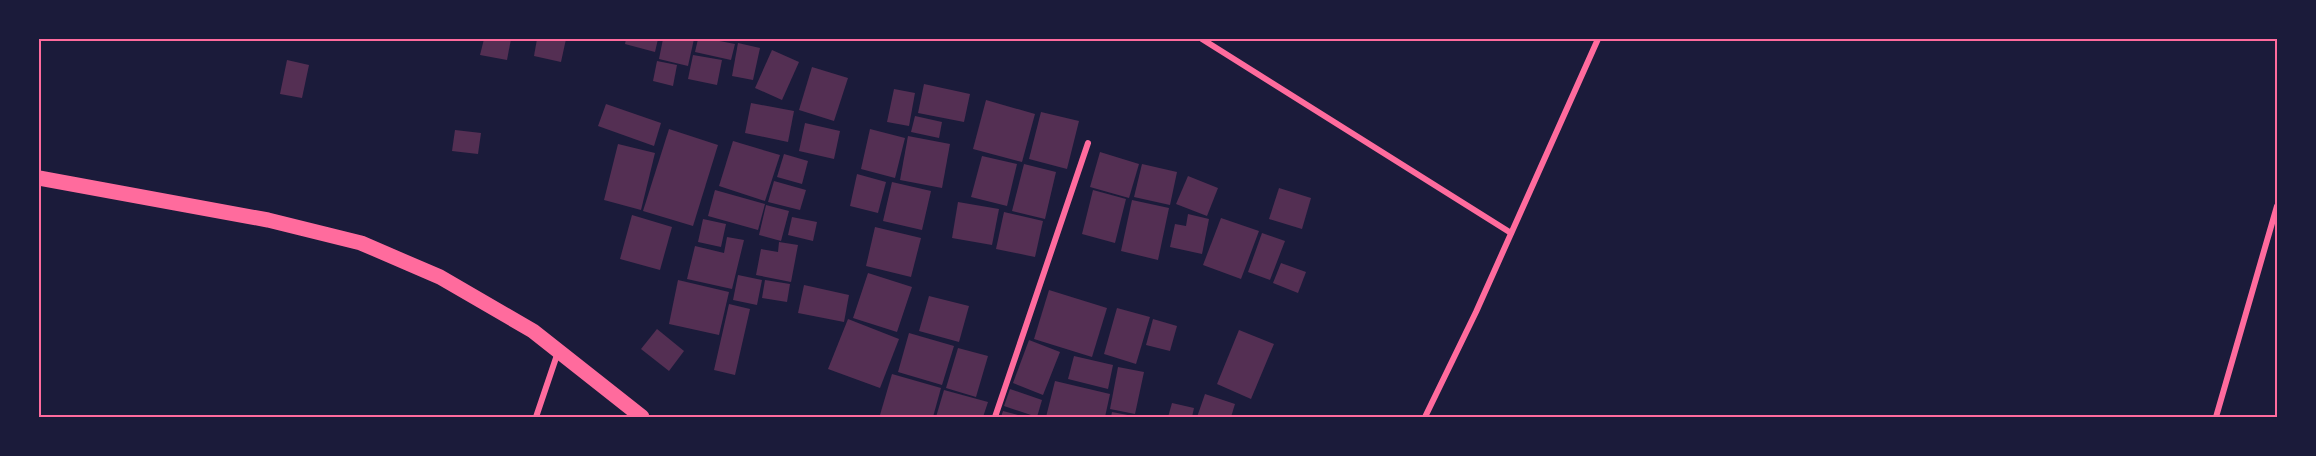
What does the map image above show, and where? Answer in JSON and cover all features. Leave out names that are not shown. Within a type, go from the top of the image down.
[{"type":"main road","points":[[39,178],[268,220],[361,243],[440,277],[534,331],[642,417]]},
{"type":"street","points":[[1202,39],[1511,233]]},
{"type":"street","points":[[1425,417],[1476,312],[1598,39]]},
{"type":"street","points":[[994,417],[1088,143]]},
{"type":"street","points":[[2216,417],[2277,206]]},
{"type":"street","points":[[536,417],[558,350]]},
{"type":"building","points":[[484,39],[511,39],[507,60],[480,55]]},
{"type":"building","points":[[537,39],[566,39],[561,62],[534,56]]},
{"type":"building","points":[[626,39],[658,39],[655,52],[625,44]]},
{"type":"building","points":[[663,39],[694,39],[688,66],[659,59]]},
{"type":"building","points":[[698,39],[735,44],[731,60],[695,52]]},
{"type":"building","points":[[738,43],[760,48],[753,80],[732,76]]},
{"type":"building","points":[[772,50],[799,62],[782,100],[755,88]]},
{"type":"building","points":[[693,55],[722,60],[717,85],[688,79]]},
{"type":"building","points":[[287,60],[309,65],[302,98],[280,94]]},
{"type":"building","points":[[657,61],[677,65],[673,86],[653,81]]},
{"type":"building","points":[[812,67],[848,78],[834,121],[799,110]]},
{"type":"building","points":[[924,84],[970,94],[964,122],[918,113]]},
{"type":"building","points":[[894,89],[915,93],[909,126],[887,122]]},
{"type":"building","points":[[986,100],[1035,114],[1022,162],[973,149]]},
{"type":"building","points":[[751,103],[794,111],[788,142],[745,133]]},
{"type":"building","points":[[606,104],[661,123],[654,146],[598,126]]},
{"type":"building","points":[[1041,112],[1079,121],[1067,169],[1029,159]]},
{"type":"building","points":[[915,116],[942,122],[939,138],[911,132]]},
{"type":"building","points":[[805,123],[840,131],[834,159],[799,151]]},
{"type":"building","points":[[669,129],[718,145],[693,226],[643,211]]},
{"type":"building","points":[[870,129],[905,138],[895,178],[861,169]]},
{"type":"building","points":[[455,130],[481,133],[478,154],[452,151]]},
{"type":"building","points":[[908,136],[950,144],[942,188],[900,180]]},
{"type":"building","points":[[733,141],[780,155],[765,201],[719,186]]},
{"type":"building","points":[[618,144],[655,153],[641,210],[604,200]]},
{"type":"building","points":[[1100,152],[1139,164],[1129,198],[1090,187]]},
{"type":"building","points":[[784,154],[808,161],[802,184],[777,177]]},
{"type":"building","points":[[982,156],[1017,164],[1007,206],[971,197]]},
{"type":"building","points":[[1024,164],[1056,172],[1045,219],[1012,211]]},
{"type":"building","points":[[1142,164],[1177,172],[1170,205],[1134,197]]},
{"type":"building","points":[[857,174],[886,182],[878,213],[850,206]]},
{"type":"building","points":[[1188,176],[1218,188],[1207,216],[1176,204]]},
{"type":"building","points":[[774,181],[806,190],[800,210],[768,202]]},
{"type":"building","points":[[892,182],[931,191],[922,230],[883,221]]},
{"type":"building","points":[[1279,188],[1311,198],[1302,229],[1269,219]]},
{"type":"building","points":[[715,190],[765,204],[758,230],[708,216]]},
{"type":"building","points":[[1093,190],[1126,199],[1115,243],[1082,234]]},
{"type":"building","points":[[1132,200],[1169,208],[1158,260],[1121,251]]},
{"type":"building","points":[[958,202],[999,209],[992,245],[952,238]]},
{"type":"building","points":[[766,205],[789,211],[781,241],[759,235]]},
{"type":"building","points":[[1004,212],[1043,221],[1035,257],[996,249]]},
{"type":"building","points":[[1188,214],[1209,219],[1202,254],[1170,247],[1175,224],[1186,226]]},
{"type":"building","points":[[632,215],[672,227],[660,270],[620,259]]},
{"type":"building","points":[[792,217],[817,222],[813,241],[788,235]]},
{"type":"building","points":[[1221,218],[1259,231],[1241,279],[1203,265]]},
{"type":"building","points":[[703,219],[726,224],[721,247],[698,242]]},
{"type":"building","points":[[875,227],[921,238],[911,277],[866,266]]},
{"type":"building","points":[[1262,233],[1285,241],[1270,280],[1248,272]]},
{"type":"building","points":[[727,237],[744,240],[732,289],[687,279],[695,246],[724,253]]},
{"type":"building","points":[[779,242],[798,245],[791,282],[756,275],[761,249],[778,252]]},
{"type":"building","points":[[1281,263],[1306,272],[1298,293],[1273,283]]},
{"type":"building","points":[[868,273],[912,287],[897,332],[853,318]]},
{"type":"building","points":[[738,275],[762,280],[757,305],[733,300]]},
{"type":"building","points":[[678,280],[729,292],[719,335],[669,324]]},
{"type":"building","points":[[765,280],[790,284],[787,302],[762,298]]},
{"type":"building","points":[[804,285],[849,295],[844,322],[798,313]]},
{"type":"building","points":[[1049,290],[1107,308],[1092,357],[1034,339]]},
{"type":"building","points":[[929,296],[969,306],[959,342],[919,331]]},
{"type":"building","points":[[729,304],[750,309],[735,375],[714,370]]},
{"type":"building","points":[[1117,308],[1150,317],[1136,364],[1104,354]]},
{"type":"building","points":[[848,319],[899,339],[880,388],[828,369]]},
{"type":"building","points":[[1153,319],[1177,326],[1170,351],[1146,345]]},
{"type":"building","points":[[657,329],[684,351],[669,371],[641,349]]},
{"type":"building","points":[[1239,330],[1274,344],[1251,399],[1217,384]]},
{"type":"building","points":[[909,333],[954,346],[942,385],[898,372]]},
{"type":"building","points":[[1029,340],[1060,352],[1043,395],[1013,383]]},
{"type":"building","points":[[958,348],[988,356],[976,397],[946,388]]},
{"type":"building","points":[[1074,356],[1113,365],[1108,389],[1068,379]]},
{"type":"building","points":[[1118,367],[1144,372],[1135,414],[1110,409]]},
{"type":"building","points":[[892,374],[941,388],[933,417],[880,415]]},
{"type":"building","points":[[1055,381],[1110,394],[1105,417],[1046,417]]},
{"type":"building","points":[[1010,389],[1042,400],[1037,417],[1004,406]]},
{"type":"building","points":[[944,390],[988,402],[983,417],[936,417]]},
{"type":"building","points":[[1205,394],[1235,404],[1231,417],[1197,417]]},
{"type":"building","points":[[1172,403],[1194,408],[1192,417],[1168,417]]},
{"type":"building","points":[[1003,411],[1022,416],[1022,417],[1001,417]]},
{"type":"building","points":[[1112,412],[1133,416],[1133,417],[1111,417]]}]
